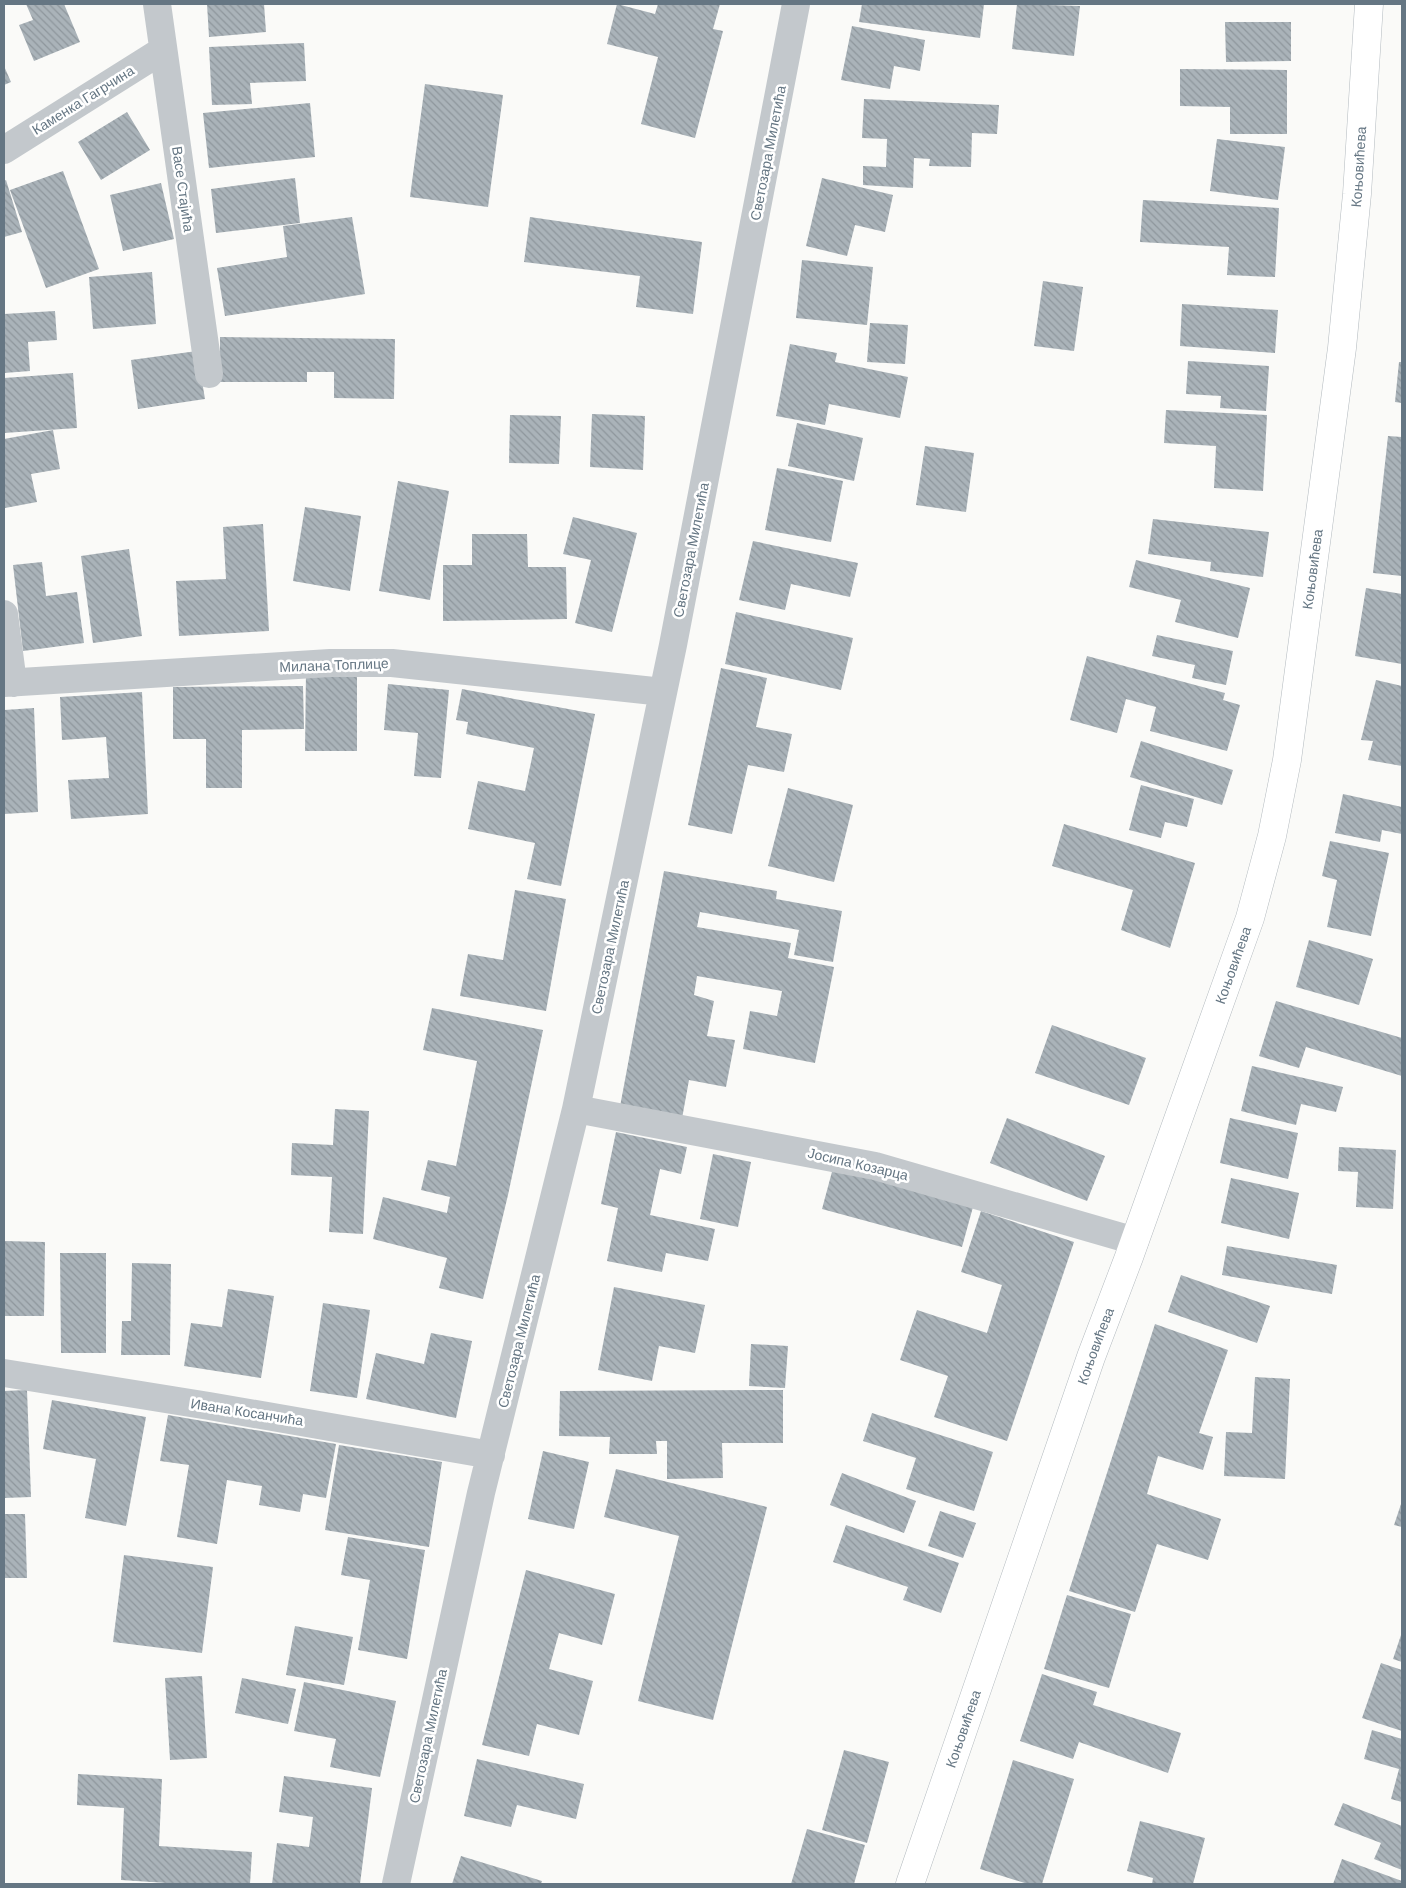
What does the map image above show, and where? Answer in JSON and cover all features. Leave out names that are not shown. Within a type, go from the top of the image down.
[{"type":"main road","name":"Коњовићева","points":[[910,1884],[1091,1357],[1135,1240],[1250,918],[1272,836],[1287,760],[1343,340],[1357,194],[1369,4]]},
{"type":"street","name":"Васе Стајића","points":[[157,4],[209,374]]},
{"type":"street","name":"Светозара Милетића","points":[[396,1884],[491,1455],[576,1109],[663,692],[796,4]]},
{"type":"street","name":"Каменка Гагрчина","points":[[4,150],[163,50]]},
{"type":"street","points":[[4,614],[8,683]]},
{"type":"street","name":"Милана Топлице","points":[[8,683],[330,663],[392,663],[663,692]]},
{"type":"street","name":"Јосипа Козарца","points":[[576,1109],[875,1166],[1135,1240]]},
{"type":"street","name":"Ивана Косанчића","points":[[4,1373],[491,1455]]},
{"type":"building","points":[[26,4],[64,4],[80,42],[34,61],[19,25],[33,20]]},
{"type":"building","points":[[207,4],[264,4],[266,32],[209,37]]},
{"type":"building","points":[[617,4],[655,14],[658,4],[720,4],[713,29],[723,31],[695,138],[641,124],[658,57],[607,44]]},
{"type":"building","points":[[862,4],[984,4],[980,38],[859,22]]},
{"type":"building","points":[[1017,4],[1080,6],[1074,56],[1012,49]]},
{"type":"building","points":[[1225,22],[1291,22],[1291,61],[1226,62]]},
{"type":"building","points":[[852,26],[925,40],[920,71],[894,66],[890,89],[841,80]]},
{"type":"building","points":[[304,43],[306,81],[250,83],[252,104],[212,105],[209,47]]},
{"type":"building","points":[[4,66],[11,82],[4,85]]},
{"type":"building","points":[[1180,69],[1287,70],[1287,134],[1230,134],[1230,107],[1180,106]]},
{"type":"building","points":[[425,84],[503,95],[488,207],[410,197]]},
{"type":"building","points":[[864,99],[999,105],[997,134],[972,133],[971,167],[929,166],[930,159],[914,158],[913,188],[863,185],[863,166],[886,167],[887,139],[862,138]]},
{"type":"building","points":[[310,103],[315,157],[209,168],[203,113]]},
{"type":"building","points":[[127,112],[150,150],[101,180],[78,142]]},
{"type":"building","points":[[1217,139],[1285,147],[1278,200],[1210,191]]},
{"type":"building","points":[[63,171],[99,269],[46,288],[10,190]]},
{"type":"building","points":[[295,178],[300,223],[216,233],[211,189]]},
{"type":"building","points":[[822,178],[893,195],[885,232],[855,225],[847,256],[806,246]]},
{"type":"building","points":[[6,180],[22,232],[4,237],[4,181]]},
{"type":"building","points":[[161,183],[174,239],[123,251],[110,195]]},
{"type":"building","points":[[1143,200],[1279,208],[1275,277],[1227,275],[1229,247],[1140,242]]},
{"type":"building","points":[[352,217],[365,294],[225,316],[217,268],[287,257],[283,226]]},
{"type":"building","points":[[530,217],[702,242],[693,314],[636,307],[640,276],[524,262]]},
{"type":"building","points":[[802,260],[873,267],[867,325],[796,318]]},
{"type":"building","points":[[152,272],[156,324],[93,329],[89,277]]},
{"type":"building","points":[[1043,281],[1083,287],[1074,351],[1034,346]]},
{"type":"building","points":[[1182,304],[1278,310],[1275,353],[1180,346]]},
{"type":"building","points":[[55,311],[57,340],[28,342],[30,371],[4,373],[4,314]]},
{"type":"building","points":[[870,323],[908,325],[905,364],[867,362]]},
{"type":"building","points":[[220,337],[395,339],[394,399],[334,398],[334,372],[307,372],[307,382],[220,382]]},
{"type":"building","points":[[790,344],[837,353],[835,362],[908,377],[900,418],[829,404],[825,425],[776,416]]},
{"type":"building","points":[[197,351],[205,399],[138,409],[131,360]]},
{"type":"building","points":[[1188,361],[1269,366],[1266,411],[1220,408],[1221,396],[1186,394]]},
{"type":"building","points":[[1399,362],[1402,362],[1402,403],[1395,402]]},
{"type":"building","points":[[73,373],[77,428],[4,433],[4,378]]},
{"type":"building","points":[[1166,410],[1267,415],[1263,491],[1214,488],[1216,446],[1164,443]]},
{"type":"building","points":[[592,414],[645,416],[643,470],[590,467]]},
{"type":"building","points":[[510,415],[561,416],[559,464],[509,463]]},
{"type":"building","points":[[797,423],[863,438],[854,481],[788,466]]},
{"type":"building","points":[[53,430],[60,469],[31,474],[37,502],[5,508],[4,439]]},
{"type":"building","points":[[1388,436],[1402,437],[1402,576],[1373,573]]},
{"type":"building","points":[[925,446],[974,453],[966,512],[916,505]]},
{"type":"building","points":[[777,468],[843,481],[831,542],[765,530]]},
{"type":"building","points":[[398,481],[449,491],[430,600],[379,591]]},
{"type":"building","points":[[305,507],[361,516],[350,591],[293,581]]},
{"type":"building","points":[[573,517],[637,533],[612,632],[575,623],[591,560],[563,554]]},
{"type":"building","points":[[1153,519],[1269,532],[1263,577],[1210,571],[1211,562],[1148,554]]},
{"type":"building","points":[[263,524],[269,631],[179,636],[176,581],[226,579],[223,527]]},
{"type":"building","points":[[472,534],[527,534],[528,567],[566,567],[567,619],[443,621],[443,565],[472,565]]},
{"type":"building","points":[[753,541],[858,563],[850,597],[791,584],[785,610],[739,600]]},
{"type":"building","points":[[129,549],[142,636],[93,643],[81,556]]},
{"type":"building","points":[[1136,560],[1250,588],[1238,638],[1175,622],[1181,600],[1129,587]]},
{"type":"building","points":[[42,562],[46,596],[77,592],[84,643],[23,651],[13,565]]},
{"type":"building","points":[[1366,588],[1402,594],[1402,664],[1355,656]]},
{"type":"building","points":[[736,612],[853,638],[841,690],[725,664]]},
{"type":"building","points":[[1157,635],[1233,651],[1226,685],[1192,678],[1195,665],[1152,656]]},
{"type":"building","points":[[1087,656],[1225,693],[1223,700],[1240,705],[1227,751],[1150,731],[1156,707],[1126,699],[1117,733],[1070,720]]},
{"type":"building","points":[[721,668],[767,678],[756,727],[792,734],[784,772],[748,765],[732,834],[688,825]]},
{"type":"building","points":[[306,671],[357,672],[357,751],[305,751]]},
{"type":"building","points":[[1376,680],[1402,686],[1402,766],[1368,760],[1373,741],[1361,740]]},
{"type":"building","points":[[388,684],[449,690],[441,778],[414,776],[418,733],[384,730]]},
{"type":"building","points":[[303,686],[304,729],[242,730],[242,788],[206,788],[206,739],[173,739],[173,687]]},
{"type":"building","points":[[462,689],[595,714],[561,886],[527,879],[535,843],[468,829],[478,781],[525,791],[534,748],[466,734],[468,722],[456,720]]},
{"type":"building","points":[[142,692],[148,814],[71,819],[68,780],[109,778],[106,737],[62,740],[60,697]]},
{"type":"building","points":[[34,708],[38,812],[4,814],[4,710]]},
{"type":"building","points":[[1141,741],[1233,770],[1222,805],[1130,777]]},
{"type":"building","points":[[1141,785],[1194,799],[1187,827],[1165,822],[1161,838],[1129,830]]},
{"type":"building","points":[[788,788],[853,805],[834,882],[768,866]]},
{"type":"building","points":[[1343,794],[1402,807],[1402,834],[1382,830],[1380,842],[1335,833]]},
{"type":"building","points":[[1064,824],[1195,863],[1170,948],[1121,930],[1133,890],[1052,866]]},
{"type":"building","points":[[1330,841],[1389,853],[1371,936],[1327,927],[1337,880],[1322,876]]},
{"type":"building","points":[[664,871],[777,891],[776,899],[842,911],[833,962],[794,955],[799,930],[700,912],[697,927],[791,943],[788,958],[834,967],[815,1063],[743,1049],[750,1011],[777,1016],[782,991],[697,976],[694,995],[714,1001],[707,1036],[735,1040],[726,1087],[689,1080],[681,1124],[619,1112]]},
{"type":"building","points":[[515,890],[566,899],[546,1011],[460,996],[468,954],[503,960]]},
{"type":"building","points":[[1309,940],[1373,959],[1359,1005],[1296,987]]},
{"type":"building","points":[[1276,1001],[1402,1038],[1402,1076],[1306,1047],[1299,1068],[1259,1056]]},
{"type":"building","points":[[432,1008],[543,1030],[508,1195],[483,1299],[439,1288],[447,1258],[373,1239],[383,1197],[447,1213],[450,1197],[421,1190],[428,1160],[456,1166],[477,1061],[423,1050]]},
{"type":"building","points":[[1052,1025],[1146,1058],[1129,1105],[1035,1073]]},
{"type":"building","points":[[1252,1066],[1343,1087],[1336,1112],[1301,1104],[1296,1125],[1241,1111]]},
{"type":"building","points":[[335,1109],[369,1111],[363,1234],[329,1232],[332,1177],[291,1175],[292,1143],[333,1145]]},
{"type":"building","points":[[1007,1118],[1105,1156],[1087,1201],[990,1163]]},
{"type":"building","points":[[1230,1118],[1298,1133],[1288,1179],[1220,1163]]},
{"type":"building","points":[[616,1132],[687,1147],[681,1174],[660,1169],[650,1215],[715,1229],[708,1261],[666,1253],[662,1272],[607,1261],[618,1208],[601,1204]]},
{"type":"building","points":[[1339,1147],[1396,1150],[1393,1209],[1356,1207],[1358,1172],[1338,1171]]},
{"type":"building","points":[[713,1154],[751,1162],[738,1227],[700,1219]]},
{"type":"building","points":[[833,1168],[973,1207],[962,1247],[822,1209]]},
{"type":"building","points":[[1231,1178],[1299,1193],[1289,1239],[1221,1223]]},
{"type":"building","points":[[981,1211],[1074,1242],[1007,1441],[934,1417],[948,1376],[900,1360],[917,1310],[987,1333],[1002,1285],[961,1272]]},
{"type":"building","points":[[4,1241],[45,1242],[44,1316],[4,1316]]},
{"type":"building","points":[[1227,1246],[1337,1265],[1332,1294],[1222,1275]]},
{"type":"building","points":[[60,1253],[106,1253],[106,1353],[61,1353]]},
{"type":"building","points":[[132,1263],[171,1264],[170,1355],[121,1355],[122,1321],[131,1321]]},
{"type":"building","points":[[1181,1275],[1270,1306],[1257,1343],[1168,1312]]},
{"type":"building","points":[[614,1287],[705,1305],[695,1353],[659,1346],[652,1381],[598,1370]]},
{"type":"building","points":[[228,1289],[274,1296],[261,1378],[184,1366],[191,1323],[222,1327]]},
{"type":"building","points":[[323,1303],[370,1310],[357,1398],[310,1391]]},
{"type":"building","points":[[1155,1324],[1228,1350],[1199,1433],[1213,1437],[1203,1470],[1158,1456],[1147,1494],[1221,1519],[1208,1560],[1157,1544],[1135,1612],[1069,1591]]},
{"type":"building","points":[[431,1333],[472,1341],[456,1418],[366,1399],[376,1353],[424,1364]]},
{"type":"building","points":[[751,1344],[788,1346],[785,1388],[749,1386]]},
{"type":"building","points":[[1255,1377],[1290,1379],[1285,1479],[1224,1476],[1226,1432],[1252,1433]]},
{"type":"building","points":[[27,1390],[31,1497],[4,1498],[4,1391]]},
{"type":"building","points":[[783,1390],[783,1443],[722,1443],[723,1478],[667,1479],[667,1441],[656,1441],[657,1454],[609,1454],[610,1437],[559,1436],[560,1391]]},
{"type":"building","points":[[52,1400],[146,1417],[126,1526],[85,1518],[96,1459],[43,1449]]},
{"type":"building","points":[[872,1413],[993,1452],[974,1511],[906,1489],[916,1458],[863,1441]]},
{"type":"building","points":[[168,1415],[336,1444],[326,1498],[303,1494],[300,1512],[259,1505],[262,1486],[227,1480],[217,1544],[177,1537],[189,1465],[160,1461]]},
{"type":"building","points":[[339,1445],[442,1462],[429,1547],[325,1530]]},
{"type":"building","points":[[543,1451],[589,1462],[574,1529],[528,1519]]},
{"type":"building","points":[[616,1469],[767,1507],[713,1720],[638,1701],[679,1536],[604,1517]]},
{"type":"building","points":[[842,1473],[916,1501],[904,1533],[830,1505]]},
{"type":"building","points":[[1402,1501],[1402,1527],[1394,1525]]},
{"type":"building","points":[[940,1511],[976,1523],[963,1558],[928,1546]]},
{"type":"building","points":[[4,1514],[25,1514],[27,1578],[4,1578]]},
{"type":"building","points":[[846,1525],[959,1563],[941,1613],[903,1600],[908,1587],[833,1562]]},
{"type":"building","points":[[348,1537],[425,1550],[407,1659],[358,1650],[370,1580],[341,1575]]},
{"type":"building","points":[[124,1555],[213,1567],[202,1653],[113,1642]]},
{"type":"building","points":[[526,1570],[615,1594],[602,1645],[559,1633],[549,1669],[593,1681],[579,1735],[537,1724],[529,1756],[482,1745]]},
{"type":"building","points":[[1067,1595],[1131,1614],[1109,1688],[1044,1669]]},
{"type":"building","points":[[295,1626],[353,1637],[344,1685],[286,1675]]},
{"type":"building","points":[[1402,1632],[1402,1662],[1393,1659]]},
{"type":"building","points":[[1381,1663],[1402,1670],[1402,1731],[1362,1718]]},
{"type":"building","points":[[1042,1674],[1097,1692],[1093,1705],[1181,1733],[1168,1773],[1079,1742],[1073,1759],[1020,1741]]},
{"type":"building","points":[[202,1676],[207,1758],[170,1760],[165,1678]]},
{"type":"building","points":[[242,1678],[296,1689],[288,1724],[235,1713]]},
{"type":"building","points":[[304,1682],[396,1701],[380,1777],[330,1767],[336,1739],[294,1731]]},
{"type":"building","points":[[1372,1730],[1402,1739],[1402,1802],[1391,1799],[1399,1769],[1364,1759]]},
{"type":"building","points":[[844,1750],[889,1762],[867,1843],[822,1830]]},
{"type":"building","points":[[477,1759],[584,1784],[576,1819],[517,1805],[511,1827],[464,1816]]},
{"type":"building","points":[[1013,1760],[1074,1779],[1042,1884],[1028,1884],[980,1869]]},
{"type":"building","points":[[78,1774],[162,1779],[159,1846],[252,1852],[250,1884],[182,1884],[121,1880],[124,1808],[77,1805]]},
{"type":"building","points":[[284,1776],[372,1788],[360,1884],[272,1884],[277,1843],[309,1847],[313,1817],[279,1812]]},
{"type":"building","points":[[1343,1803],[1402,1826],[1402,1870],[1374,1859],[1381,1843],[1334,1825]]},
{"type":"building","points":[[1140,1821],[1205,1838],[1193,1884],[1152,1884],[1153,1878],[1127,1871]]},
{"type":"building","points":[[807,1829],[865,1845],[854,1884],[791,1884]]},
{"type":"building","points":[[461,1856],[542,1881],[541,1884],[452,1884]]},
{"type":"building","points":[[1342,1859],[1402,1881],[1402,1884],[1333,1884]]}]
